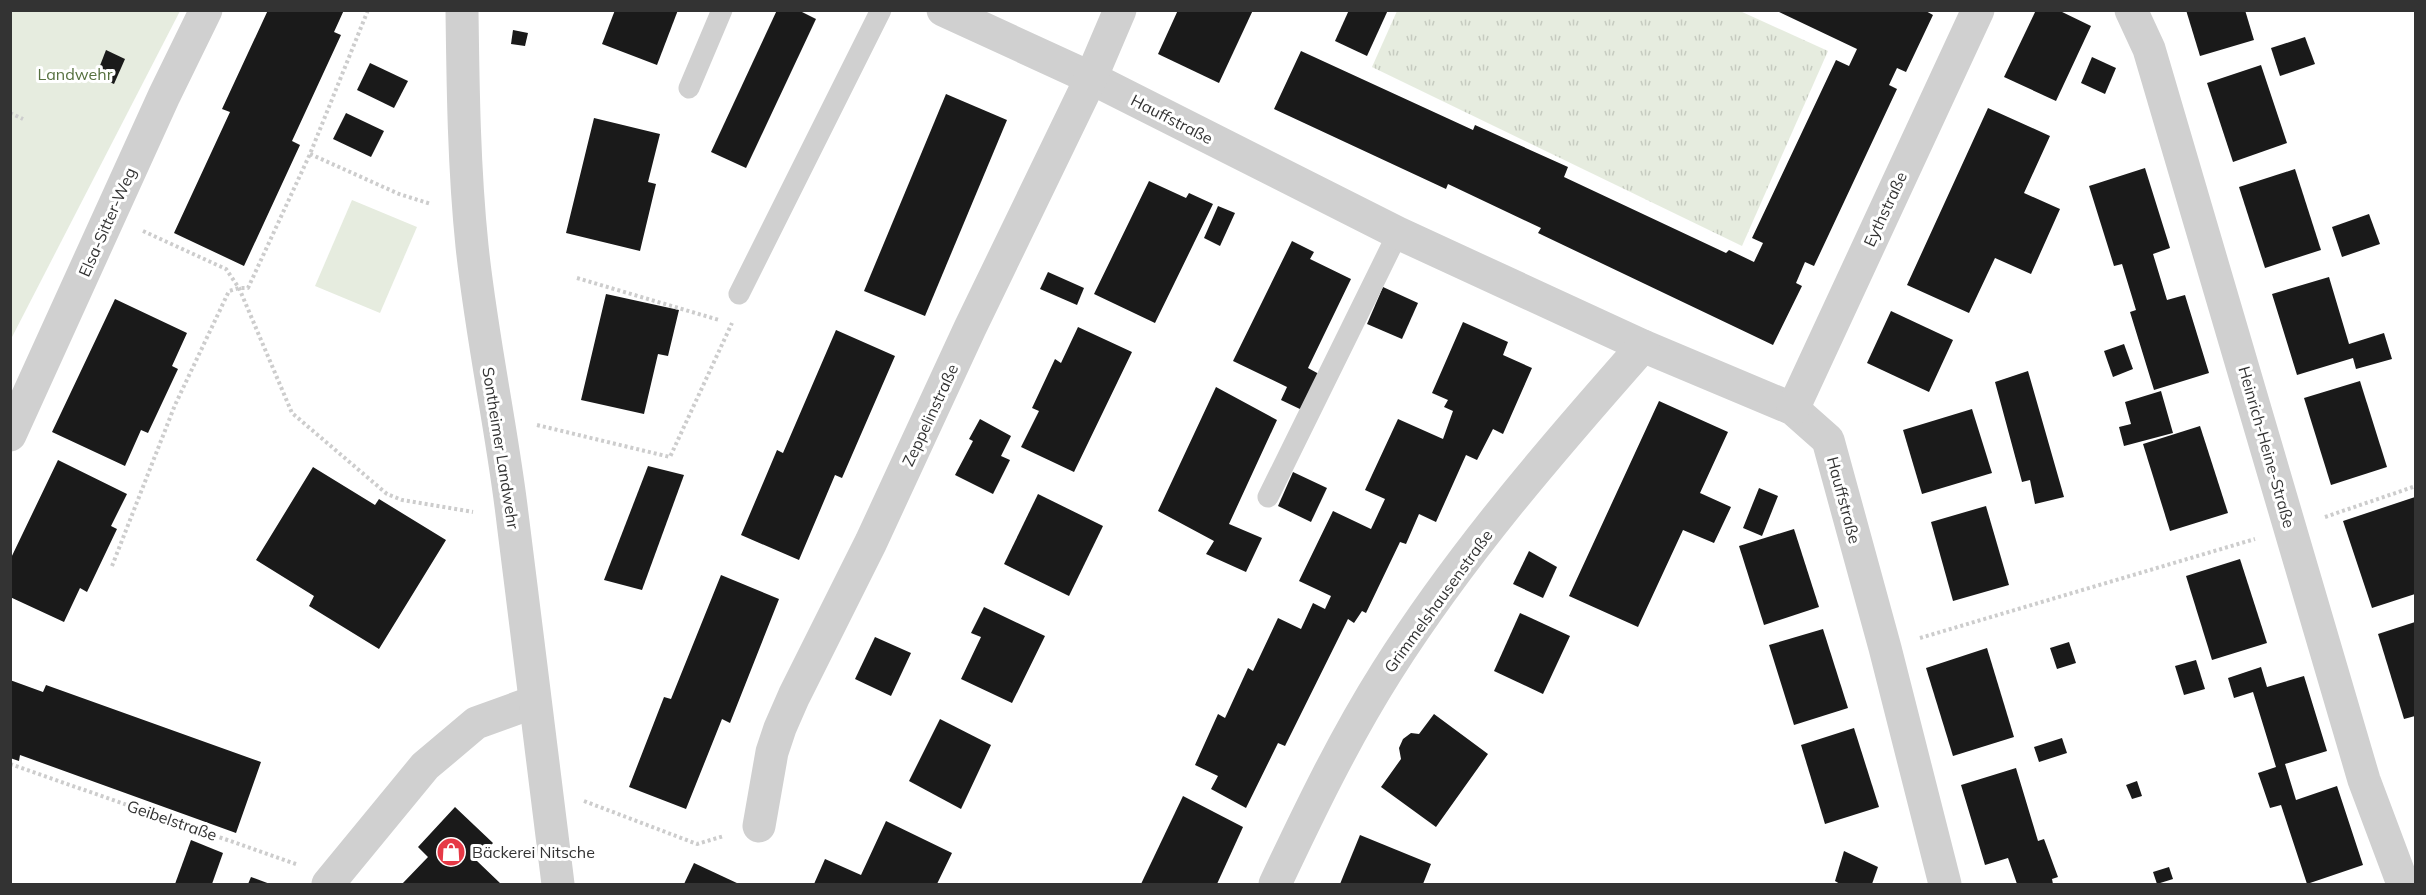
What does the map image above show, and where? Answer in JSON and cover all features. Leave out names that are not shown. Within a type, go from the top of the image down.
[{"type":"street","name":"Elsa-Sitter-Weg","points":[[10,435],[164,96],[206,10]]},
{"type":"street","name":"Sontheimer Landwehr","points":[[462,10],[469,212],[483,332],[511,506],[558,885]]},
{"type":"street","name":"Hauffstraße","points":[[943,10],[1091,78],[1398,233],[1643,346],[1793,409],[1828,440],[1885,648],[1944,885]]},
{"type":"street","name":"Zeppelinstraße","points":[[759,826],[772,752],[794,696],[871,542],[970,328],[1091,78],[1120,10]]},
{"type":"street","name":"Eythstraße","points":[[1793,409],[1978,10]]},
{"type":"street","name":"Heinrich-Heine-Straße","points":[[2131,10],[2149,49],[2364,780],[2403,885]]},
{"type":"street","name":"Grimmelshausenstraße","points":[[1275,885],[1306,818],[1351,733],[1387,671],[1425,614],[1530,475],[1643,346]]},
{"type":"street","points":[[331,881],[425,766],[476,723],[534,702]]},
{"type":"lane","points":[[689,88],[722,10]]},
{"type":"lane","points":[[739,294],[880,10]]},
{"type":"lane","points":[[1268,497],[1398,233]]},
{"type":"path","points":[[111,566],[176,405],[229,291],[248,288],[310,154],[368,10]]},
{"type":"path","points":[[10,113],[23,119]]},
{"type":"path","points":[[310,154],[423,203],[469,212]]},
{"type":"path","points":[[110,216],[226,269],[239,288],[292,413],[387,494],[402,500],[471,512],[511,506]]},
{"type":"path","points":[[577,278],[731,324]]},
{"type":"path","points":[[498,414],[670,457],[731,324],[739,294]]},
{"type":"path","points":[[1885,648],[2291,529],[2415,486]]},
{"type":"path","name":"Geibelstraße","points":[[10,764],[331,881]]},
{"type":"path","points":[[584,801],[697,844],[759,826]]},
{"type":"green space","name":"Landwehr","points":[[11,11],[180,11],[11,339]]},
{"type":"green space","points":[[1397,11],[1740,11],[1828,51],[1742,246],[1372,67]]},
{"type":"green space","points":[[352,200],[417,227],[380,313],[315,286]]},
{"type":"building","points":[[268,10],[344,10],[334,32],[341,35],[292,141],[300,145],[244,266],[174,233],[230,112],[222,109]]},
{"type":"building","points":[[615,10],[678,10],[657,65],[602,44]]},
{"type":"building","points":[[777,10],[798,10],[816,19],[746,168],[711,152]]},
{"type":"building","points":[[1178,10],[1253,10],[1219,83],[1158,54]]},
{"type":"building","points":[[1349,10],[1388,10],[1367,56],[1335,41]]},
{"type":"building","points":[[1775,10],[1924,10],[1933,15],[1906,72],[1897,68],[1889,85],[1897,89],[1814,266],[1805,262],[1796,283],[1802,286],[1773,345],[1538,233],[1541,228],[1448,184],[1446,189],[1274,109],[1301,51],[1473,130],[1475,125],[1568,167],[1564,177],[1726,253],[1729,250],[1754,262],[1763,243],[1752,238],[1836,60],[1849,66],[1857,49]]},
{"type":"building","points":[[2036,10],[2058,10],[2091,26],[2056,101],[2004,77]]},
{"type":"building","points":[[2186,10],[2245,10],[2254,40],[2200,56]]},
{"type":"building","points":[[513,30],[528,33],[525,46],[511,44]]},
{"type":"building","points":[[2305,37],[2315,64],[2280,76],[2271,48]]},
{"type":"building","points":[[106,50],[125,59],[114,84],[96,76]]},
{"type":"building","points":[[2092,57],[2116,68],[2105,94],[2081,83]]},
{"type":"building","points":[[370,63],[408,81],[394,108],[357,90]]},
{"type":"building","points":[[2261,65],[2287,143],[2233,162],[2207,83]]},
{"type":"building","points":[[946,94],[1007,120],[925,316],[864,291]]},
{"type":"building","points":[[1988,108],[2050,136],[2024,193],[2060,209],[2031,274],[1995,258],[1969,313],[1907,285]]},
{"type":"building","points":[[346,113],[384,131],[371,157],[333,139]]},
{"type":"building","points":[[594,118],[660,134],[648,182],[656,184],[640,251],[566,233]]},
{"type":"building","points":[[2145,168],[2170,248],[2153,254],[2167,300],[2185,295],[2209,373],[2154,390],[2130,312],[2136,310],[2122,264],[2114,266],[2089,186]]},
{"type":"building","points":[[2295,169],[2321,250],[2265,268],[2239,187]]},
{"type":"building","points":[[1149,181],[1186,198],[1189,193],[1213,204],[1155,323],[1094,294]]},
{"type":"building","points":[[1218,206],[1235,213],[1220,246],[1204,238]]},
{"type":"building","points":[[2369,214],[2380,244],[2342,257],[2332,227]]},
{"type":"building","points":[[1292,241],[1314,252],[1310,259],[1351,279],[1308,368],[1319,374],[1302,410],[1281,400],[1287,387],[1233,361]]},
{"type":"building","points":[[1048,272],[1084,288],[1077,305],[1040,289]]},
{"type":"building","points":[[2329,277],[2349,344],[2384,333],[2392,359],[2356,369],[2353,358],[2297,375],[2272,294]]},
{"type":"building","points":[[1383,287],[1418,303],[1402,339],[1367,324]]},
{"type":"building","points":[[606,294],[679,310],[668,356],[658,354],[644,414],[581,400]]},
{"type":"building","points":[[115,299],[187,333],[172,366],[178,369],[148,433],[141,430],[125,466],[52,432]]},
{"type":"building","points":[[1891,311],[1953,340],[1929,392],[1867,363]]},
{"type":"building","points":[[1463,322],[1508,342],[1503,355],[1532,368],[1503,434],[1493,429],[1477,460],[1466,455],[1436,522],[1419,514],[1406,544],[1400,542],[1366,613],[1362,611],[1354,623],[1348,619],[1285,746],[1278,743],[1246,808],[1211,789],[1218,776],[1195,765],[1218,714],[1225,718],[1248,668],[1253,671],[1278,618],[1301,629],[1313,603],[1325,609],[1331,596],[1299,581],[1333,511],[1371,529],[1385,499],[1365,490],[1398,419],[1443,439],[1453,411],[1444,407],[1448,400],[1432,393]]},
{"type":"building","points":[[1078,327],[1132,352],[1074,472],[1021,447],[1039,411],[1032,408],[1055,359],[1061,363]]},
{"type":"building","points":[[836,330],[895,356],[842,478],[835,475],[799,560],[741,535],[777,450],[783,453]]},
{"type":"building","points":[[2124,344],[2133,369],[2113,377],[2104,351]]},
{"type":"building","points":[[2028,371],[2064,497],[2035,504],[2030,480],[2022,482],[1995,382]]},
{"type":"building","points":[[2360,381],[2387,467],[2331,485],[2304,398]]},
{"type":"building","points":[[1216,387],[1277,420],[1229,524],[1262,538],[1246,572],[1206,554],[1214,541],[1158,511]]},
{"type":"building","points":[[2161,391],[2173,433],[2124,446],[2119,427],[2131,424],[2125,402]]},
{"type":"building","points":[[1659,401],[1728,432],[1700,493],[1731,507],[1714,543],[1683,530],[1638,627],[1569,596]]},
{"type":"building","points":[[1972,409],[1992,473],[1922,494],[1903,430]]},
{"type":"building","points":[[980,419],[1011,436],[1001,456],[1010,460],[993,494],[955,475],[973,441],[969,439]]},
{"type":"building","points":[[2200,426],[2228,513],[2170,531],[2143,444]]},
{"type":"building","points":[[58,460],[127,494],[111,526],[117,529],[87,592],[80,588],[64,622],[10,597],[10,560]]},
{"type":"building","points":[[648,466],[684,475],[642,590],[604,580]]},
{"type":"building","points":[[313,467],[375,505],[379,499],[446,540],[379,649],[309,606],[314,596],[256,560]]},
{"type":"building","points":[[1293,472],[1327,488],[1311,522],[1278,506]]},
{"type":"building","points":[[1759,488],[1778,496],[1762,536],[1743,528]]},
{"type":"building","points":[[1038,494],[1103,526],[1069,596],[1004,564]]},
{"type":"building","points":[[2415,497],[2415,594],[2372,608],[2343,521]]},
{"type":"building","points":[[1986,506],[2009,585],[1953,601],[1931,522]]},
{"type":"building","points":[[1794,529],[1819,607],[1764,625],[1739,546]]},
{"type":"building","points":[[1529,551],[1557,567],[1543,598],[1513,584]]},
{"type":"building","points":[[2240,559],[2267,643],[2212,660],[2186,576]]},
{"type":"building","points":[[721,575],[779,599],[730,723],[722,719],[686,809],[629,787],[664,697],[671,699]]},
{"type":"building","points":[[984,607],[1045,636],[1012,703],[961,679],[981,637],[971,633]]},
{"type":"building","points":[[1520,613],[1570,636],[1543,694],[1494,671]]},
{"type":"building","points":[[2415,622],[2415,716],[2404,719],[2378,634]]},
{"type":"building","points":[[1823,629],[1848,708],[1794,725],[1769,645]]},
{"type":"building","points":[[875,637],[911,653],[891,696],[855,679]]},
{"type":"building","points":[[2069,642],[2076,663],[2057,669],[2050,648]]},
{"type":"building","points":[[1987,648],[2014,737],[1953,756],[1926,668]]},
{"type":"building","points":[[2196,660],[2205,689],[2184,695],[2175,666]]},
{"type":"building","points":[[2261,667],[2267,687],[2304,676],[2327,751],[2285,764],[2296,800],[2337,786],[2363,865],[2307,884],[2281,805],[2270,808],[2258,773],[2276,767],[2253,692],[2234,698],[2228,678]]},
{"type":"building","points":[[10,680],[43,692],[46,685],[261,762],[236,833],[20,755],[19,761],[10,758]]},
{"type":"building","points":[[1434,714],[1488,754],[1436,827],[1381,787],[1401,759],[1399,748],[1403,739],[1411,733],[1419,734]]},
{"type":"building","points":[[940,719],[991,745],[961,809],[909,781]]},
{"type":"building","points":[[1854,728],[1879,807],[1825,824],[1801,745]]},
{"type":"building","points":[[2062,738],[2067,753],[2039,762],[2034,747]]},
{"type":"building","points":[[2016,768],[2038,841],[2044,839],[2058,877],[2052,879],[2053,884],[2017,884],[2008,858],[1985,865],[1961,785]]},
{"type":"building","points":[[2137,781],[2142,796],[2132,799],[2126,785]]},
{"type":"building","points":[[1183,796],[1243,827],[1217,884],[1141,884]]},
{"type":"building","points":[[455,807],[493,843],[477,861],[501,884],[402,884],[428,857],[418,847]]},
{"type":"building","points":[[886,821],[952,853],[937,884],[814,884],[825,859],[861,875]]},
{"type":"building","points":[[1360,835],[1431,864],[1423,884],[1340,884]]},
{"type":"building","points":[[191,840],[223,853],[212,884],[175,884]]},
{"type":"building","points":[[1844,851],[1878,867],[1872,884],[1840,884],[1835,881]]},
{"type":"building","points":[[694,863],[739,884],[684,884]]},
{"type":"building","points":[[2169,867],[2173,879],[2157,884],[2153,872]]},
{"type":"building","points":[[251,877],[270,884],[248,884]]},
{"type":"place","name":"Bäckerei Nitsche","points":[[451,852]]}]
